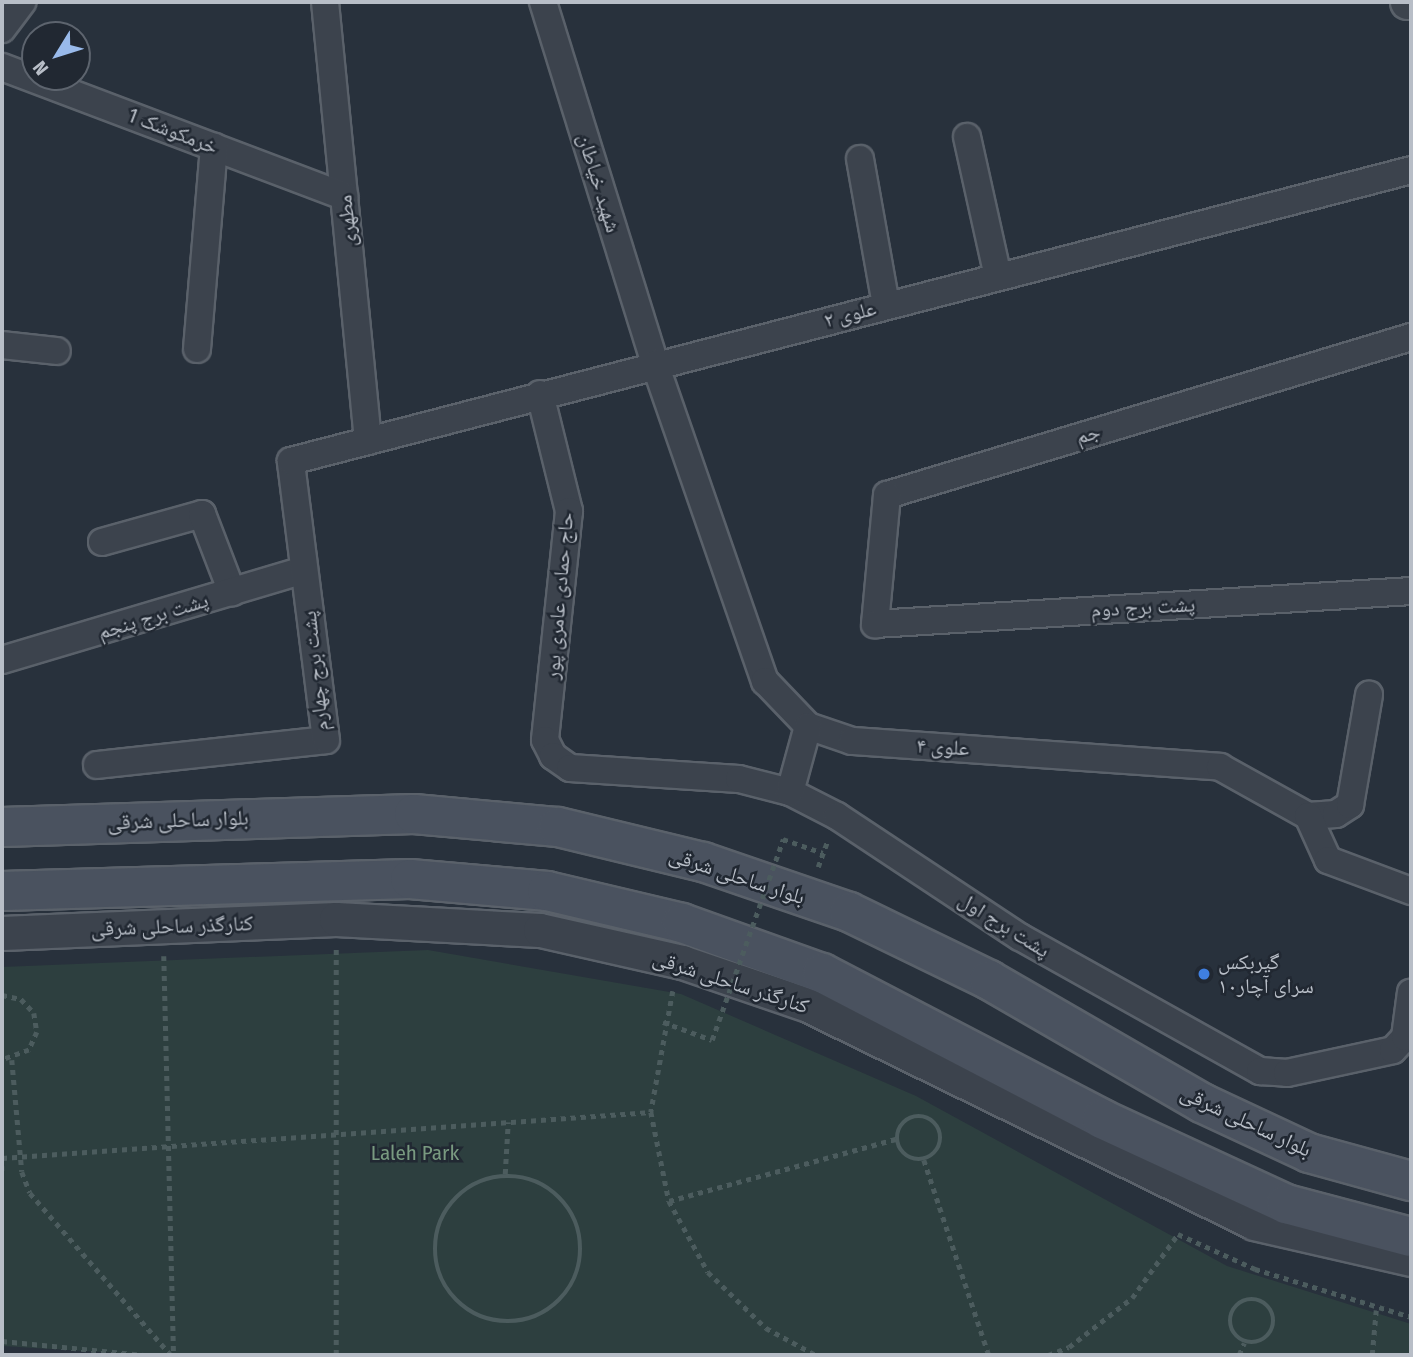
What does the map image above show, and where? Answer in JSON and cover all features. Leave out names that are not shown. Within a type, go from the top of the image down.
[{"type":"main road","name":"بلوار ساحلی شرقی","points":[[2,827],[414,814],[558,827],[703,862],[849,912],[989,980],[1202,1103],[1308,1153],[1411,1181]]},
{"type":"main road","points":[[2,891],[410,879],[547,891],[682,923],[822,973],[1099,1132],[1286,1204],[1411,1237]]},
{"type":"street","points":[[2,29],[22,2]]},
{"type":"street","name":"مطهری","points":[[325,2],[368,440]]},
{"type":"street","name":"شهید خیاطان","points":[[542,2],[655,364]]},
{"type":"street","name":"خرمکوشک 1","points":[[2,67],[344,196]]},
{"type":"street","points":[[967,137],[998,277]]},
{"type":"street","points":[[197,349],[214,147]]},
{"type":"street","points":[[860,159],[886,305]]},
{"type":"street","name":"علوی ۲","points":[[290,461],[655,364],[1411,170]]},
{"type":"street","name":"جم","points":[[876,624],[887,495],[1411,337]]},
{"type":"street","points":[[2,345],[57,351]]},
{"type":"street","name":"علوی ۴","points":[[655,364],[765,681],[808,726],[852,741],[1220,767],[1308,816]]},
{"type":"street","name":"حاج حمادی عامری پور","points":[[540,394],[569,511],[545,740],[553,756]]},
{"type":"street","name":"پشت برج چهارم","points":[[97,765],[326,740],[290,461]]},
{"type":"street","points":[[102,542],[202,514],[232,592]]},
{"type":"street","name":"پشت برج پنجم","points":[[2,660],[304,570]]},
{"type":"street","name":"پشت برج دوم","points":[[876,624],[1411,591]]},
{"type":"street","points":[[1369,695],[1350,805],[1336,814],[1308,816],[1328,860],[1411,891]]},
{"type":"street","points":[[790,792],[808,726]]},
{"type":"street","name":"پشت برج اول","points":[[553,756],[570,768],[739,779],[790,792],[836,816],[1020,937],[1260,1071],[1299,1071],[1393,1050],[1405,1037],[1411,992]]},
{"type":"street","name":"کنارگذر ساحلی شرقی","points":[[2,933],[336,919],[540,930],[682,962],[808,1005],[1099,1132],[1254,1223],[1411,1259]]},
{"type":"path","points":[[816,1355],[766,1328],[708,1272],[669,1201],[651,1112],[663,1022],[712,1040],[783,839],[823,853]]},
{"type":"path","points":[[335,1355],[336,919]]},
{"type":"path","points":[[163,927],[172,1355]]},
{"type":"path","points":[[2,994],[21,999],[35,1023],[29,1050],[12,1060],[2,1060]]},
{"type":"path","points":[[12,1060],[20,1157],[30,1193],[172,1355]]},
{"type":"path","points":[[2,1158],[651,1112]]},
{"type":"path","points":[[927,1117],[938,1126],[941,1141],[924,1160],[901,1152],[896,1139],[901,1124],[927,1117]]},
{"type":"path","points":[[505,1174],[508,1122]]},
{"type":"path","points":[[669,1201],[896,1139]]},
{"type":"path","points":[[924,1160],[989,1355]]},
{"type":"path","points":[[2,1166],[2,1172]]},
{"type":"path","points":[[505,1174],[547,1185],[575,1216],[583,1257],[567,1296],[533,1320],[490,1322],[454,1300],[435,1263],[439,1221],[465,1188],[505,1174]]},
{"type":"path","points":[[1048,1355],[1069,1347],[1132,1298],[1178,1234],[1255,1269],[1376,1310],[1411,1317]]},
{"type":"path","points":[[1245,1299],[1260,1300],[1274,1324],[1268,1337],[1244,1343],[1229,1322],[1233,1308],[1245,1299]]},
{"type":"path","points":[[1372,1355],[1376,1310]]},
{"type":"path","points":[[2,1341],[146,1355]]},
{"type":"path","points":[[1239,1355],[1244,1343]]},
{"type":"green space","name":"Laleh Park","points":[[428,950],[681,994],[916,1096],[1227,1266],[1411,1324],[1411,1355],[150,1355],[2,1346],[2,967]]},
{"type":"place","name":"گیربکس سرای آچار۱۰","points":[[1204,974]]}]
